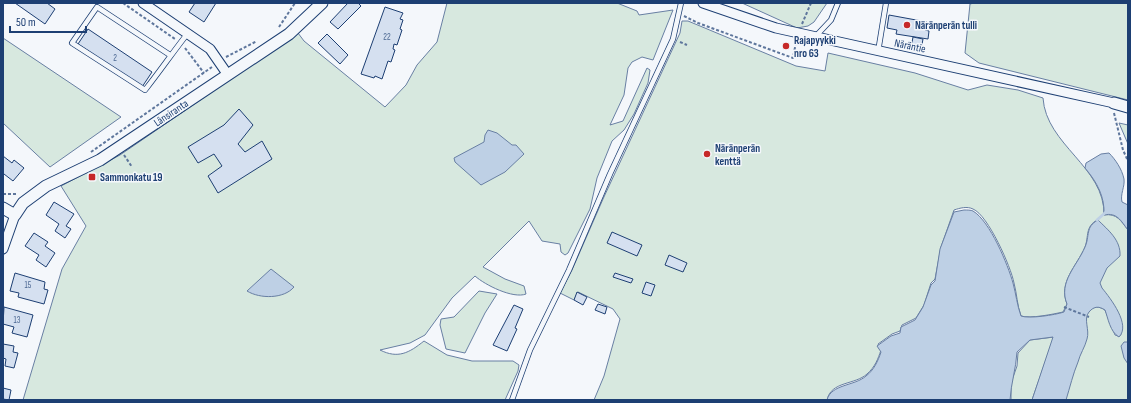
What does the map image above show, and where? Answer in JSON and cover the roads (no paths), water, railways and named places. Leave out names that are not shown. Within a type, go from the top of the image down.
[{"type":"street","points":[[143,3],[210,48],[228,75]]},
{"type":"street","name":"Länsiranta","points":[[15,215],[23,204],[46,186],[100,160],[288,34],[322,3]]},
{"type":"street","name":"Näräntie","points":[[703,3],[776,28],[878,52],[1017,80],[1114,103]]},
{"type":"street","points":[[1114,103],[1128,107]]},
{"type":"street","points":[[3,208],[15,215],[3,249]]},
{"type":"lane","points":[[512,400],[530,350],[569,270],[610,174],[673,39],[680,3]]},
{"type":"lane","points":[[815,37],[831,20],[838,3]]},
{"type":"lane","points":[[878,52],[886,3]]},
{"type":"lane","points":[[170,55],[97,7],[72,43],[145,90],[188,33]]},
{"type":"water","points":[[488,130],[497,133],[512,145],[516,145],[524,154],[505,172],[481,185],[455,162],[454,158],[484,142],[485,135]]},
{"type":"water","points":[[1109,153],[1118,164],[1124,179],[1122,202],[1128,205],[1128,230],[1115,216],[1108,214],[1104,215],[1102,196],[1085,168],[1086,163],[1101,154]]},
{"type":"water","points":[[964,210],[973,211],[986,224],[992,233],[1011,275],[1021,316],[1025,317],[1064,312],[1067,304],[1065,288],[1067,281],[1085,247],[1089,229],[1098,220],[1116,240],[1120,250],[1120,256],[1107,268],[1100,283],[1121,319],[1123,326],[1119,337],[1113,332],[1105,310],[1097,307],[1089,312],[1087,315],[1088,336],[1066,400],[1032,400],[1053,337],[1030,340],[1017,352],[1010,400],[827,400],[833,391],[856,382],[869,374],[879,359],[881,352],[877,346],[891,336],[900,333],[901,327],[915,320],[923,307],[931,285],[935,281],[940,249],[954,212]]},
{"type":"water","points":[[271,269],[294,287],[290,291],[278,296],[258,295],[247,291]]},
{"type":"water","points":[[1124,342],[1128,342],[1128,364],[1124,358],[1121,346]]},
{"type":"waterway","points":[[1097,220],[1106,212]]},
{"type":"place","name":"Näränperän tulli","points":[[907,25]]},
{"type":"place","name":"Rajapyykki nro 63","points":[[786,46]]},
{"type":"place","name":"Näränperän kenttä","points":[[707,154]]},
{"type":"place","name":"Sammonkatu 19","points":[[92,177]]}]
